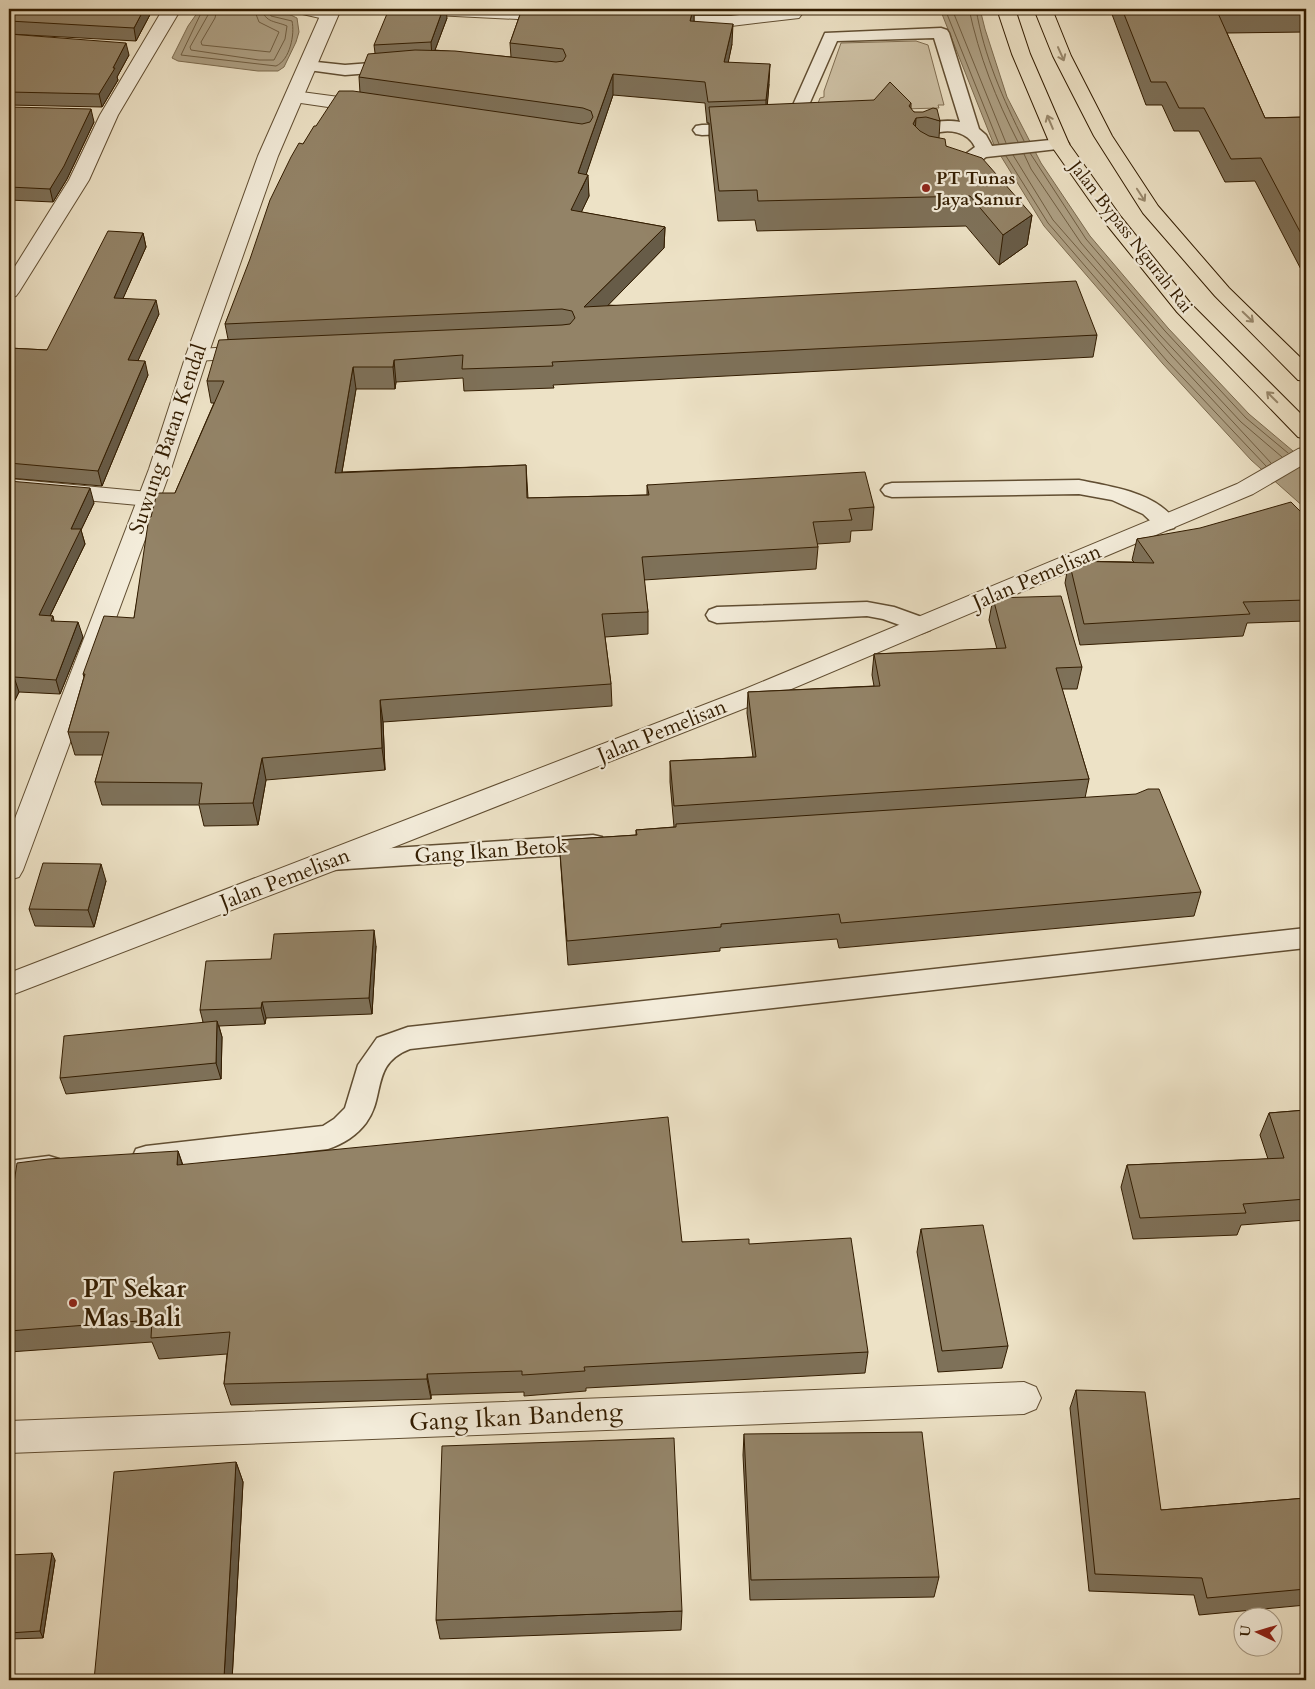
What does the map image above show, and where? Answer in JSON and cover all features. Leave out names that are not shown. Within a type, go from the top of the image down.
[{"type":"highway","name":"Jalan Bypass Ngurah Rai","points":[[1006,9],[1021,54],[1060,144],[1114,221],[1184,308],[1306,432]]},
{"type":"highway","name":"Jalan Bypass Ngurah Rai","points":[[1043,9],[1062,56],[1102,136],[1150,209],[1222,292],[1306,375]]},
{"type":"street","points":[[9,292],[78,180],[100,115],[147,49],[172,9]]},
{"type":"street","points":[[304,9],[331,12]]},
{"type":"street","points":[[415,9],[577,17]]},
{"type":"street","name":"Suwung Batan Kendal","points":[[9,870],[149,499],[197,354],[268,156],[331,12]]},
{"type":"street","points":[[646,21],[732,21],[794,14]]},
{"type":"street","points":[[127,48],[147,49]]},
{"type":"street","points":[[294,97],[387,110]]},
{"type":"street","points":[[197,354],[276,351]]},
{"type":"street","name":"Jalan Pemelisan","points":[[9,985],[331,862],[754,695],[1245,489],[1306,454]]},
{"type":"street","points":[[9,486],[149,499]]},
{"type":"street","name":"Gang Ikan Bandeng","points":[[9,1437],[278,1428],[638,1411],[1024,1398]]},
{"type":"lane","points":[[702,130],[791,128],[831,36],[941,32],[971,132]]},
{"type":"lane","points":[[307,66],[344,70],[417,64]]},
{"type":"lane","points":[[918,136],[929,129],[951,126],[978,136],[984,147],[976,157],[955,162],[944,162],[928,157]]},
{"type":"lane","points":[[981,152],[1040,148],[1060,144]]},
{"type":"lane","points":[[892,490],[1079,487],[1117,494],[1151,509],[1166,523]]},
{"type":"lane","points":[[717,615],[867,609],[886,612],[922,625]]},
{"type":"lane","name":"Gang Ikan Betok","points":[[331,862],[617,842]]},
{"type":"lane","points":[[118,1161],[328,1137],[344,1127],[357,1114],[372,1066],[387,1046],[408,1038],[1306,938]]},
{"type":"lane","points":[[9,1173],[72,1166]]},
{"type":"shaded area","points":[[916,41],[928,45],[944,105],[938,105],[939,108],[827,111],[817,106],[820,98],[824,97],[824,91],[841,43]]},
{"type":"water","points":[[200,9],[274,10],[297,18],[299,32],[284,67],[278,71],[258,71],[178,61],[172,58],[188,26]]},
{"type":"water","points":[[940,9],[980,9],[1007,97],[1041,163],[1090,236],[1168,328],[1249,414],[1306,462],[1306,509],[1251,460],[1163,364],[1044,226],[994,145]]},
{"type":"building","points":[[9,9],[144,9],[134,28],[9,21]]},
{"type":"building","points":[[389,9],[443,9],[431,42],[374,45]]},
{"type":"building","points":[[522,9],[693,9],[690,21],[733,24],[724,62],[770,64],[766,100],[708,102],[705,82],[613,74],[578,173],[588,175],[571,210],[665,227],[584,307],[1076,281],[1097,335],[552,362],[553,366],[462,369],[463,355],[394,360],[393,367],[353,367],[335,473],[526,465],[527,498],[649,495],[647,485],[865,472],[874,507],[849,509],[852,520],[813,522],[818,547],[642,557],[648,612],[602,614],[611,684],[380,700],[382,748],[262,758],[253,803],[199,804],[202,783],[95,782],[109,732],[68,732],[85,674],[83,674],[104,616],[134,618],[149,517],[151,517],[157,493],[175,493],[224,381],[207,381],[219,340],[562,325],[570,324],[575,318],[572,311],[562,309],[225,324],[270,200],[291,157],[299,143],[303,144],[339,91],[353,91],[582,124],[590,122],[593,117],[591,111],[583,108],[359,77],[368,54],[415,50],[455,51],[556,62],[563,61],[566,56],[563,49],[510,43]]},
{"type":"building","points":[[1122,9],[1306,9],[1217,11],[1265,118],[1306,117],[1306,243],[1261,158],[1231,159],[1204,108],[1179,108],[1166,82],[1151,82]]},
{"type":"building","points":[[9,34],[126,43],[113,68],[115,68],[99,94],[9,92]]},
{"type":"building","points":[[890,82],[911,103],[909,106],[914,112],[923,112],[933,108],[937,109],[940,121],[926,117],[916,118],[913,124],[920,131],[929,136],[945,139],[946,146],[982,158],[1032,215],[1003,235],[970,196],[758,201],[757,190],[719,191],[709,107],[874,100]]},
{"type":"building","points":[[9,107],[91,109],[64,166],[50,189],[9,187]]},
{"type":"building","points":[[108,231],[143,233],[114,298],[156,300],[128,360],[145,361],[98,471],[9,463],[9,348],[47,350]]},
{"type":"building","points":[[9,481],[90,488],[71,529],[81,529],[39,615],[53,616],[51,621],[78,622],[56,680],[14,677],[9,688]]},
{"type":"building","points":[[1291,502],[1306,517],[1306,600],[1243,602],[1250,614],[1084,624],[1069,561],[1154,563],[1137,539],[1200,528]]},
{"type":"building","points":[[1061,596],[1082,667],[1056,668],[1089,779],[674,806],[670,761],[756,757],[748,692],[880,686],[874,654],[1006,648],[993,598]]},
{"type":"building","points":[[1148,789],[1159,789],[1201,892],[841,923],[839,914],[721,924],[721,927],[567,941],[559,840],[637,835],[636,830],[676,827],[676,824],[1136,794]]},
{"type":"building","points":[[43,863],[101,864],[88,910],[29,909]]},
{"type":"building","points":[[374,930],[369,998],[262,1002],[261,1008],[200,1010],[206,961],[271,959],[274,934]]},
{"type":"building","points":[[217,1021],[216,1063],[60,1078],[64,1036]]},
{"type":"building","points":[[1306,1110],[1306,1199],[1243,1204],[1246,1213],[1140,1218],[1127,1165],[1284,1158],[1269,1113]]},
{"type":"building","points":[[668,1117],[682,1242],[749,1239],[749,1244],[851,1238],[868,1352],[584,1367],[585,1371],[522,1375],[522,1371],[427,1374],[427,1379],[224,1384],[230,1332],[151,1338],[152,1320],[9,1331],[9,1216],[17,1163],[48,1159],[178,1151],[177,1165]]},
{"type":"building","points":[[983,1225],[1008,1346],[942,1351],[921,1229]]},
{"type":"building","points":[[1076,1390],[1145,1392],[1161,1510],[1306,1498],[1306,1589],[1207,1598],[1202,1578],[1095,1574]]},
{"type":"building","points":[[922,1432],[939,1577],[751,1580],[744,1434]]},
{"type":"building","points":[[674,1438],[682,1611],[436,1620],[442,1446]]},
{"type":"building","points":[[236,1462],[224,1678],[193,1680],[94,1680],[114,1472]]},
{"type":"building","points":[[52,1553],[40,1631],[9,1633],[9,1555]]},
{"type":"place","name":"PT Tunas Jaya Sanur","points":[[926,188]]},
{"type":"place","name":"PT Sekar Mas Bali","points":[[73,1303]]}]
